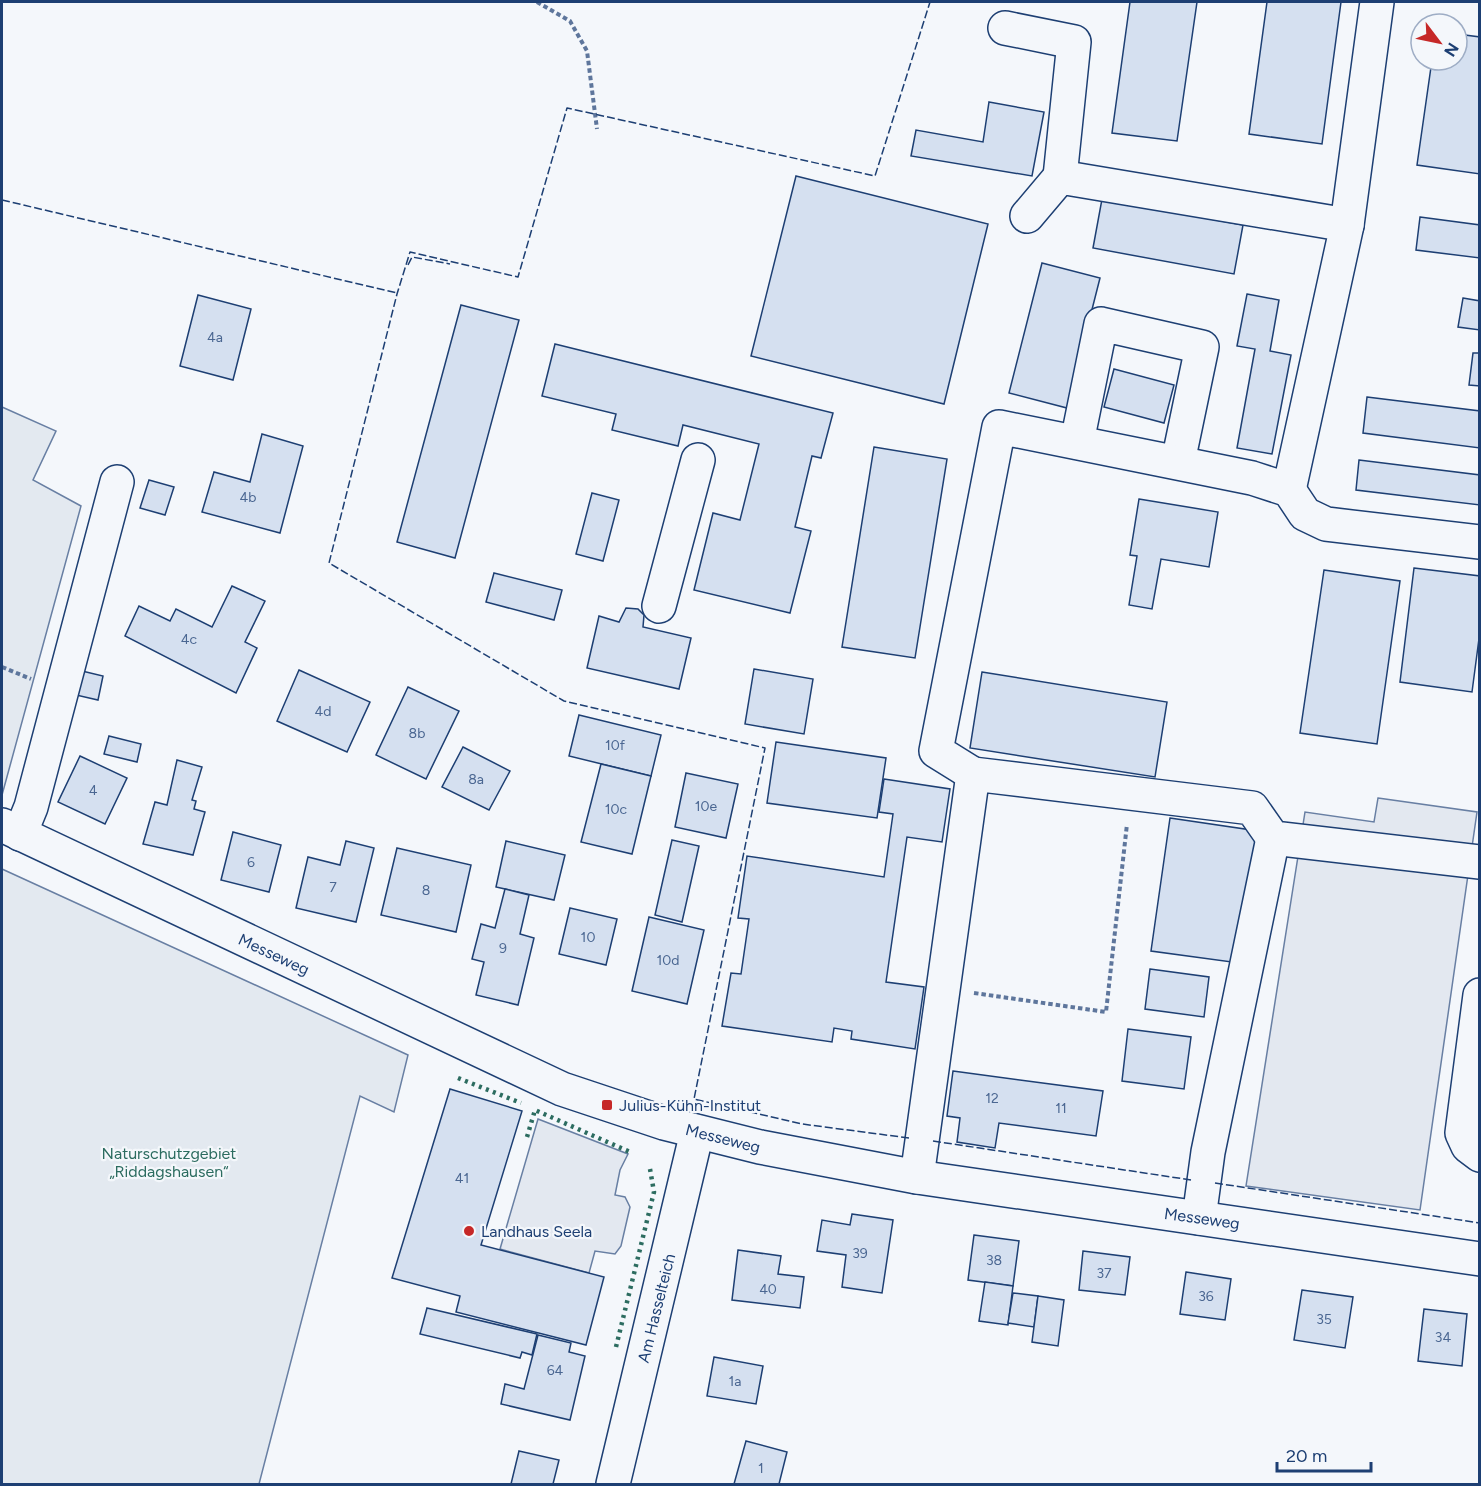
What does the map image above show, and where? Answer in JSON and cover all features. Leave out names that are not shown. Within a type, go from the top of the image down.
[{"type":"main road","points":[[1289,490],[1347,225],[1377,2]]},
{"type":"main road","points":[[1005,28],[1074,42],[1060,177],[1027,216]]},
{"type":"main road","points":[[1060,177],[1347,225]]},
{"type":"main road","points":[[1077,442],[1101,324],[1202,347],[1178,462]]},
{"type":"main road","points":[[1199,1218],[1208,1152],[1273,838],[1252,808],[1130,795],[973,774],[936,751],[999,427],[1252,478],[1289,490],[1305,514],[1326,524],[1479,542]]},
{"type":"main road","points":[[659,606],[698,460]]},
{"type":"main road","name":"Messeweg","points":[[117,482],[31,807],[11,829],[562,1089],[697,1132],[917,1177],[1479,1259]]},
{"type":"main road","points":[[917,1177],[973,774]]},
{"type":"main road","points":[[1273,838],[1479,862]]},
{"type":"main road","points":[[1479,994],[1462,1133],[1468,1146],[1479,1155]]},
{"type":"main road","name":"Am Hasselteich","points":[[613,1485],[697,1132]]},
{"type":"path","points":[[537,2],[570,21],[588,51],[597,129]]},
{"type":"path","points":[[943,989],[1106,1012],[1130,795]]},
{"type":"green space","points":[[2,407],[56,431],[33,480],[81,506],[2,795]]},
{"type":"green space","name":"Naturschutzgebiet „Riddagshausen“","points":[[2,869],[408,1055],[394,1112],[360,1096],[259,1484],[2,1484]]},
{"type":"shaded area","points":[[1378,798],[1477,812],[1420,1210],[1246,1186],[1305,812],[1374,822]]},
{"type":"shaded area","points":[[538,1119],[628,1154],[620,1170],[615,1195],[625,1197],[630,1207],[621,1246],[615,1254],[595,1251],[589,1273],[500,1249]]},
{"type":"building","points":[[1130,2],[1197,2],[1177,141],[1112,133]]},
{"type":"building","points":[[1267,2],[1341,2],[1322,144],[1249,134]]},
{"type":"building","points":[[1469,36],[1480,37],[1480,174],[1417,165],[1430,72],[1469,72]]},
{"type":"building","points":[[989,102],[1044,112],[1032,176],[911,156],[916,130],[983,142]]},
{"type":"building","points":[[796,176],[988,224],[944,404],[751,356]]},
{"type":"building","points":[[1102,199],[1243,225],[1234,274],[1093,248]]},
{"type":"building","points":[[1420,217],[1480,225],[1480,258],[1416,250]]},
{"type":"building","points":[[1042,263],[1100,278],[1067,408],[1009,393]]},
{"type":"building","points":[[1247,294],[1279,300],[1270,351],[1291,355],[1272,454],[1237,448],[1255,349],[1237,346]]},
{"type":"building","points":[[198,295],[251,309],[233,380],[180,366]]},
{"type":"building","points":[[1463,298],[1480,301],[1480,330],[1458,327]]},
{"type":"building","points":[[461,305],[519,320],[455,558],[397,542]]},
{"type":"building","points":[[555,344],[833,413],[821,458],[812,456],[795,527],[811,531],[790,613],[694,590],[713,513],[740,520],[759,444],[683,425],[678,446],[612,430],[616,414],[542,396]]},
{"type":"building","points":[[1473,353],[1480,353],[1480,386],[1469,385]]},
{"type":"building","points":[[1114,369],[1174,385],[1164,423],[1104,407]]},
{"type":"building","points":[[1367,397],[1480,411],[1480,448],[1363,433]]},
{"type":"building","points":[[262,434],[303,446],[280,533],[202,512],[214,472],[250,482]]},
{"type":"building","points":[[874,447],[947,459],[915,658],[842,647]]},
{"type":"building","points":[[1359,460],[1480,475],[1480,505],[1356,490]]},
{"type":"building","points":[[149,480],[174,487],[165,515],[140,508]]},
{"type":"building","points":[[592,493],[619,500],[603,561],[576,554]]},
{"type":"building","points":[[1139,499],[1218,512],[1209,567],[1161,559],[1152,609],[1129,605],[1137,556],[1130,555]]},
{"type":"building","points":[[1414,568],[1480,576],[1480,631],[1472,692],[1400,682]]},
{"type":"building","points":[[1324,570],[1400,581],[1377,744],[1300,733]]},
{"type":"building","points":[[494,573],[562,590],[554,620],[486,602]]},
{"type":"building","points":[[232,586],[265,601],[245,642],[257,648],[236,693],[125,636],[139,606],[170,621],[176,609],[212,627]]},
{"type":"building","points":[[626,608],[638,609],[644,615],[643,627],[691,638],[679,689],[587,668],[599,616],[619,622]]},
{"type":"building","points":[[754,669],[813,679],[804,734],[745,724]]},
{"type":"building","points":[[299,670],[370,702],[347,752],[277,721]]},
{"type":"building","points":[[82,671],[103,676],[98,700],[76,695]]},
{"type":"building","points":[[982,672],[1167,702],[1155,777],[970,748]]},
{"type":"building","points":[[408,687],[459,711],[426,779],[376,755]]},
{"type":"building","points":[[579,715],[661,735],[651,776],[569,756]]},
{"type":"building","points":[[109,736],[141,744],[137,762],[104,754]]},
{"type":"building","points":[[776,742],[886,758],[877,818],[767,803]]},
{"type":"building","points":[[463,747],[510,771],[489,810],[442,787]]},
{"type":"building","points":[[80,756],[127,778],[105,824],[58,802]]},
{"type":"building","points":[[177,760],[202,767],[192,800],[196,801],[194,809],[205,812],[193,855],[143,844],[155,802],[167,805]]},
{"type":"building","points":[[601,764],[651,776],[632,854],[581,842]]},
{"type":"building","points":[[686,773],[738,784],[726,838],[675,827]]},
{"type":"building","points":[[884,779],[950,789],[942,842],[907,837],[886,982],[924,987],[915,1049],[851,1039],[852,1031],[834,1028],[832,1042],[722,1026],[731,973],[741,974],[749,919],[738,918],[747,856],[884,877],[893,814],[879,812]]},
{"type":"building","points":[[1170,818],[1258,831],[1239,963],[1151,951]]},
{"type":"building","points":[[233,832],[281,845],[269,892],[221,880]]},
{"type":"building","points":[[672,840],[699,846],[682,922],[655,915]]},
{"type":"building","points":[[346,841],[374,848],[356,922],[296,908],[308,857],[340,865]]},
{"type":"building","points":[[506,841],[565,855],[554,900],[496,887]]},
{"type":"building","points":[[397,848],[471,865],[456,932],[381,915]]},
{"type":"building","points":[[505,889],[529,895],[520,934],[534,938],[518,1005],[476,995],[484,962],[472,959],[481,924],[495,928]]},
{"type":"building","points":[[570,908],[617,919],[606,965],[559,954]]},
{"type":"building","points":[[649,917],[704,930],[687,1004],[632,991]]},
{"type":"building","points":[[1150,969],[1209,977],[1204,1017],[1145,1009]]},
{"type":"building","points":[[1128,1029],[1191,1037],[1184,1089],[1122,1081]]},
{"type":"building","points":[[953,1071],[1103,1091],[1096,1136],[999,1123],[995,1148],[957,1142],[960,1118],[947,1116]]},
{"type":"building","points":[[450,1089],[522,1111],[481,1245],[604,1277],[586,1345],[456,1312],[460,1296],[392,1278]]},
{"type":"building","points":[[852,1214],[893,1220],[882,1293],[842,1287],[846,1255],[817,1251],[822,1220],[850,1225]]},
{"type":"building","points":[[974,1235],[1019,1241],[1013,1286],[968,1280]]},
{"type":"building","points":[[738,1250],[781,1256],[778,1274],[804,1277],[800,1308],[732,1300]]},
{"type":"building","points":[[1083,1251],[1130,1257],[1125,1295],[1079,1290]]},
{"type":"building","points":[[1186,1272],[1231,1279],[1225,1320],[1180,1314]]},
{"type":"building","points":[[985,1282],[1013,1286],[1008,1325],[979,1321]]},
{"type":"building","points":[[1302,1290],[1353,1297],[1345,1348],[1294,1340]]},
{"type":"building","points":[[1013,1293],[1038,1296],[1034,1327],[1008,1323]]},
{"type":"building","points":[[1038,1296],[1064,1300],[1058,1346],[1032,1342]]},
{"type":"building","points":[[427,1308],[537,1334],[532,1355],[522,1352],[520,1358],[420,1334]]},
{"type":"building","points":[[1424,1309],[1467,1314],[1462,1366],[1418,1361]]},
{"type":"building","points":[[538,1335],[571,1343],[569,1352],[585,1356],[570,1420],[501,1404],[505,1384],[524,1389]]},
{"type":"building","points":[[714,1357],[763,1366],[756,1404],[707,1396]]},
{"type":"building","points":[[746,1441],[787,1452],[779,1484],[734,1484]]},
{"type":"building","points":[[519,1451],[559,1460],[553,1484],[511,1484]]},
{"type":"hedge","points":[[458,1078],[521,1103]]},
{"type":"hedge","points":[[527,1137],[535,1110],[630,1152]]},
{"type":"hedge","points":[[616,1347],[654,1192],[650,1169]]},
{"type":"fence","points":[[909,1138],[802,1124],[694,1099],[765,748],[564,701],[329,563],[397,294],[410,252],[518,277],[567,108],[875,176],[930,2]]},
{"type":"fence","points":[[2,200],[397,293]]},
{"type":"fence","points":[[408,265],[412,257],[450,264]]},
{"type":"fence","points":[[933,1141],[1191,1180]]},
{"type":"fence","points":[[1215,1183],[1480,1223]]},
{"type":"place","name":"Julius-Kühn-Institut","points":[[607,1105]]},
{"type":"place","name":"Landhaus Seela","points":[[469,1231]]}]
